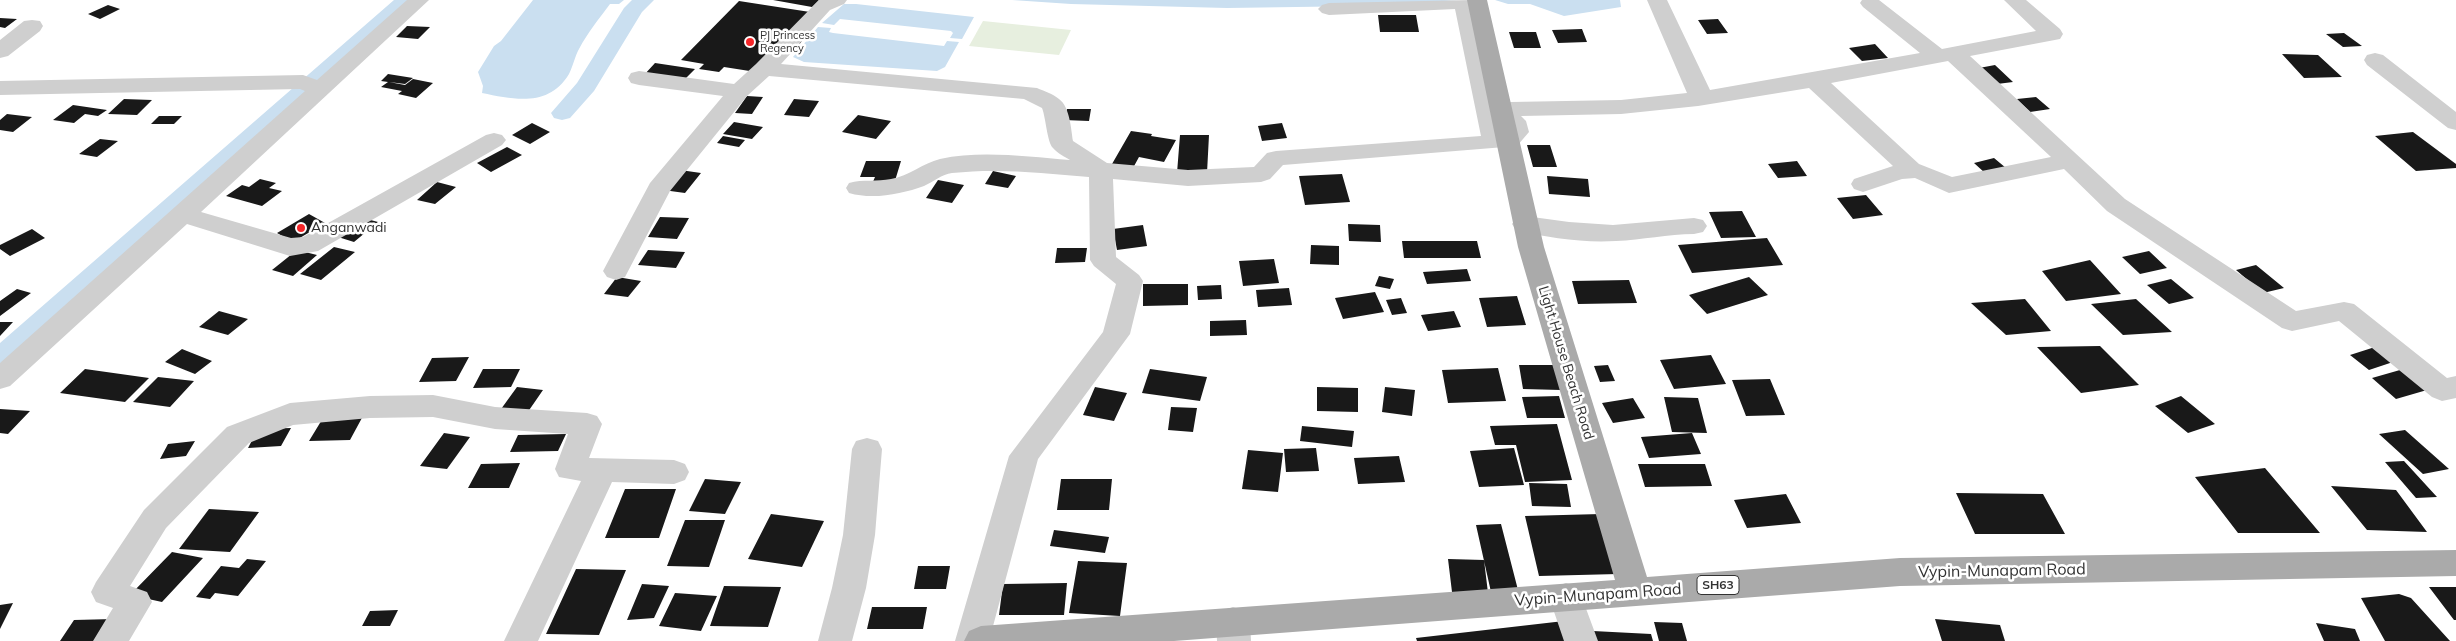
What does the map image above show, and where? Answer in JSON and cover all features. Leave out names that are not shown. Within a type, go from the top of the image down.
[{"type":"main road","name":"Light House Beach Road","points":[[1509,127],[1525,224],[1635,592]]},
{"type":"main road","name":"Vypin-Munapam Road","points":[[981,641],[1234,631],[1566,598],[1900,572],[2456,562]]},
{"type":"street","points":[[0,379],[184,215],[312,86],[418,0]]},
{"type":"street","points":[[616,271],[658,188],[739,91],[764,69],[823,6],[837,0]]},
{"type":"street","points":[[1657,0],[1699,90],[1698,98]]},
{"type":"street","points":[[858,188],[890,187],[916,180],[943,166],[990,162],[1188,178],[1260,174],[1276,158],[1509,127],[1621,107],[1698,98],[1814,80],[2052,34],[2014,0]]},
{"type":"street","points":[[1329,9],[1464,2],[1492,134],[1509,127]]},
{"type":"street","points":[[1482,2],[1509,127]]},
{"type":"street","points":[[1870,3],[1946,54],[2069,161],[2116,205],[2292,321],[2344,311],[2442,390],[2456,387]]},
{"type":"street","points":[[0,51],[32,26]]},
{"type":"street","points":[[2375,60],[2456,123]]},
{"type":"street","points":[[764,69],[1029,93],[1052,104],[1058,119],[1062,144],[1101,170]]},
{"type":"street","points":[[639,78],[739,91]]},
{"type":"street","points":[[1814,80],[1910,168],[1925,172],[1949,185],[2069,161]]},
{"type":"street","points":[[0,88],[312,86]]},
{"type":"street","points":[[184,215],[290,247],[309,245],[494,140]]},
{"type":"street","points":[[1863,184],[1910,168]]},
{"type":"street","points":[[972,641],[1024,456],[1116,334],[1130,280],[1103,260],[1101,170]]},
{"type":"street","points":[[1525,224],[1560,231],[1614,232],[1694,226]]},
{"type":"street","points":[[110,641],[136,602],[108,592],[155,519],[238,435],[290,414],[370,407],[433,406],[495,418],[587,424],[570,469],[674,472]]},
{"type":"street","points":[[835,641],[860,535],[867,449]]},
{"type":"street","points":[[521,641],[602,470]]},
{"type":"street","points":[[1566,598],[1581,641]]},
{"type":"green space","points":[[983,21],[1071,30],[1059,55],[969,46]]},
{"type":"water","points":[[533,0],[624,0],[619,4],[610,4],[582,43],[569,74],[561,85],[552,92],[542,96],[519,99],[482,93],[483,86],[478,72],[494,46],[501,41]]},
{"type":"water","points":[[1012,0],[1459,0],[1365,6],[1227,8],[1071,4]]},
{"type":"water","points":[[1495,0],[1620,0],[1621,7],[1564,16],[1530,4],[1508,4]]},
{"type":"water","points":[[844,4],[974,17],[962,39],[950,38],[953,33],[951,31],[840,19],[834,25],[822,23]]},
{"type":"water","points":[[818,27],[831,28],[829,32],[833,33],[944,46],[947,41],[959,42],[945,67],[937,71],[804,62],[793,57]]},
{"type":"building","points":[[773,0],[819,0],[812,7]]},
{"type":"building","name":"PJ Princess Regency","points":[[739,1],[810,12],[790,34],[806,36],[794,51],[777,48],[756,72],[724,67],[719,72],[699,69],[704,64],[681,60]]},
{"type":"building","points":[[108,5],[120,9],[100,19],[88,14]]},
{"type":"building","points":[[1378,15],[1416,15],[1419,32],[1380,32]]},
{"type":"building","points":[[0,18],[17,19],[5,28],[0,27]]},
{"type":"building","points":[[1718,19],[1728,33],[1707,34],[1698,20]]},
{"type":"building","points":[[407,26],[430,27],[418,39],[396,37]]},
{"type":"building","points":[[1582,29],[1587,42],[1558,43],[1552,30]]},
{"type":"building","points":[[1509,32],[1536,32],[1541,48],[1514,48]]},
{"type":"building","points":[[2344,33],[2362,46],[2343,47],[2326,34]]},
{"type":"building","points":[[1875,44],[1888,58],[1862,61],[1849,48]]},
{"type":"building","points":[[2282,54],[2318,55],[2342,77],[2304,78]]},
{"type":"building","points":[[655,63],[695,69],[683,81],[644,75]]},
{"type":"building","points":[[1995,65],[2013,82],[1997,84],[1979,68]]},
{"type":"building","points":[[388,74],[413,78],[405,84],[389,82],[405,85],[413,79],[433,83],[416,98],[398,94],[402,91],[381,87],[388,82],[381,81]]},
{"type":"building","points":[[747,96],[763,97],[752,114],[735,113]]},
{"type":"building","points":[[2036,97],[2050,109],[2030,112],[2017,99]]},
{"type":"building","points":[[124,99],[152,100],[137,115],[108,114]]},
{"type":"building","points":[[794,99],[819,101],[809,117],[784,115]]},
{"type":"building","points":[[73,105],[107,110],[98,116],[85,114],[74,123],[53,120]]},
{"type":"building","points":[[1067,109],[1091,109],[1089,121],[1064,120]]},
{"type":"building","points":[[7,114],[32,117],[13,132],[0,130],[0,120]]},
{"type":"building","points":[[858,115],[891,121],[876,139],[842,132]]},
{"type":"building","points":[[159,116],[182,116],[174,124],[151,124]]},
{"type":"building","points":[[734,122],[763,127],[752,139],[723,134]]},
{"type":"building","points":[[532,123],[550,132],[530,144],[512,135]]},
{"type":"building","points":[[1282,123],[1287,138],[1262,141],[1258,126]]},
{"type":"building","points":[[1131,131],[1176,140],[1164,162],[1139,157],[1133,168],[1112,164]]},
{"type":"building","points":[[2413,132],[2456,164],[2456,168],[2416,171],[2375,136]]},
{"type":"building","points":[[1180,135],[1209,135],[1207,173],[1177,173]]},
{"type":"building","points":[[723,136],[745,140],[739,147],[717,143]]},
{"type":"building","points":[[100,139],[118,141],[97,157],[79,154]]},
{"type":"building","points":[[1527,145],[1550,145],[1557,167],[1533,167]]},
{"type":"building","points":[[507,147],[522,155],[491,172],[477,163]]},
{"type":"building","points":[[1994,158],[2006,168],[1985,173],[1974,163]]},
{"type":"building","points":[[866,161],[901,161],[894,184],[872,184],[875,177],[860,177]]},
{"type":"building","points":[[1797,161],[1807,176],[1778,178],[1768,164]]},
{"type":"building","points":[[680,170],[701,173],[685,193],[663,190]]},
{"type":"building","points":[[993,171],[1016,176],[1008,188],[985,184]]},
{"type":"building","points":[[1342,174],[1350,202],[1305,205],[1299,176]]},
{"type":"building","points":[[1547,176],[1588,179],[1590,197],[1549,194]]},
{"type":"building","points":[[260,179],[276,183],[269,188],[282,191],[262,206],[226,196],[242,185],[249,187]]},
{"type":"building","points":[[938,180],[964,185],[952,203],[926,198]]},
{"type":"building","points":[[437,182],[456,187],[435,204],[417,200]]},
{"type":"building","points":[[1866,195],[1883,215],[1853,219],[1837,198]]},
{"type":"building","points":[[1742,211],[1756,237],[1721,238],[1709,212]]},
{"type":"building","name":"Anganwadi","points":[[309,214],[325,223],[293,242],[277,233]]},
{"type":"building","points":[[660,217],[689,218],[677,239],[648,237]]},
{"type":"building","points":[[363,218],[378,222],[354,242],[338,237]]},
{"type":"building","points":[[1348,224],[1380,225],[1381,242],[1349,241]]},
{"type":"building","points":[[1143,225],[1147,246],[1117,250],[1113,229]]},
{"type":"building","points":[[32,229],[45,238],[10,256],[0,249],[0,245]]},
{"type":"building","points":[[1767,238],[1783,265],[1692,273],[1678,245]]},
{"type":"building","points":[[1402,241],[1477,241],[1481,258],[1404,258]]},
{"type":"building","points":[[1311,245],[1339,246],[1339,265],[1310,264]]},
{"type":"building","points":[[334,247],[355,252],[321,280],[300,274]]},
{"type":"building","points":[[1057,248],[1087,248],[1085,262],[1055,263]]},
{"type":"building","points":[[297,250],[317,255],[293,276],[272,270]]},
{"type":"building","points":[[648,250],[685,252],[676,268],[638,265]]},
{"type":"building","points":[[2149,251],[2167,268],[2140,274],[2122,257]]},
{"type":"building","points":[[1274,259],[1279,283],[1243,286],[1239,261]]},
{"type":"building","points":[[2090,260],[2121,294],[2066,301],[2042,271]]},
{"type":"building","points":[[2256,265],[2284,288],[2263,293],[2236,270]]},
{"type":"building","points":[[1467,269],[1471,281],[1427,284],[1423,272]]},
{"type":"building","points":[[1379,276],[1394,279],[1390,289],[1375,286]]},
{"type":"building","points":[[617,277],[641,281],[628,297],[604,294]]},
{"type":"building","points":[[1749,277],[1768,295],[1707,314],[1689,295]]},
{"type":"building","points":[[2171,279],[2194,298],[2169,304],[2147,285]]},
{"type":"building","points":[[1629,280],[1637,303],[1578,304],[1572,281]]},
{"type":"building","points":[[1143,284],[1188,284],[1188,305],[1143,306]]},
{"type":"building","points":[[1221,285],[1222,299],[1198,300],[1197,286]]},
{"type":"building","points":[[1289,288],[1292,305],[1258,307],[1256,290]]},
{"type":"building","points":[[17,289],[31,293],[0,316],[0,301]]},
{"type":"building","points":[[1375,292],[1384,312],[1343,319],[1335,298]]},
{"type":"building","points":[[1517,296],[1526,325],[1487,327],[1479,298]]},
{"type":"building","points":[[1401,298],[1407,313],[1392,315],[1386,300]]},
{"type":"building","points":[[2025,299],[2051,331],[2006,335],[1971,303]]},
{"type":"building","points":[[2136,299],[2172,332],[2123,335],[2091,304]]},
{"type":"building","points":[[219,311],[248,319],[228,335],[199,327]]},
{"type":"building","points":[[1454,311],[1461,327],[1428,331],[1421,315]]},
{"type":"building","points":[[1246,320],[1247,335],[1210,336],[1210,321]]},
{"type":"building","points":[[0,322],[13,322],[0,336]]},
{"type":"building","points":[[2100,346],[2139,385],[2081,393],[2037,347]]},
{"type":"building","points":[[2375,347],[2393,362],[2369,370],[2350,355]]},
{"type":"building","points":[[182,349],[212,361],[195,374],[165,362]]},
{"type":"building","points":[[1711,355],[1726,384],[1674,389],[1660,360]]},
{"type":"building","points":[[469,357],[456,381],[419,382],[432,358]]},
{"type":"building","points":[[1519,365],[1556,365],[1561,390],[1523,389]]},
{"type":"building","points":[[1608,365],[1615,381],[1600,382],[1594,366]]},
{"type":"building","points":[[1498,368],[1506,401],[1448,403],[1442,370]]},
{"type":"building","points":[[85,369],[149,378],[125,402],[60,393]]},
{"type":"building","points":[[483,369],[520,369],[511,387],[473,388]]},
{"type":"building","points":[[1150,369],[1207,377],[1200,401],[1142,393]]},
{"type":"building","points":[[2400,370],[2427,390],[2396,399],[2372,378]]},
{"type":"building","points":[[158,377],[194,381],[170,407],[133,402]]},
{"type":"building","points":[[1770,379],[1785,415],[1746,416],[1732,380]]},
{"type":"building","points":[[517,387],[543,390],[523,419],[496,416]]},
{"type":"building","points":[[1095,387],[1127,393],[1114,421],[1083,415]]},
{"type":"building","points":[[1317,387],[1358,388],[1358,412],[1317,411]]},
{"type":"building","points":[[1385,387],[1415,390],[1412,416],[1382,412]]},
{"type":"building","points":[[1559,396],[1565,418],[1527,418],[1522,397]]},
{"type":"building","points":[[2181,396],[2215,424],[2188,433],[2155,406]]},
{"type":"building","points":[[1664,397],[1698,398],[1707,433],[1672,432]]},
{"type":"building","points":[[1633,398],[1645,418],[1613,423],[1602,403]]},
{"type":"building","points":[[1171,407],[1197,408],[1193,432],[1168,430]]},
{"type":"building","points":[[0,409],[30,411],[8,434],[0,433]]},
{"type":"building","points":[[363,416],[350,440],[309,441],[323,418]]},
{"type":"building","points":[[1557,424],[1572,480],[1525,482],[1516,445],[1495,445],[1490,426]]},
{"type":"building","points":[[1302,426],[1354,431],[1352,447],[1300,441]]},
{"type":"building","points":[[291,428],[281,446],[248,448],[258,429]]},
{"type":"building","points":[[2405,430],[2449,469],[2423,474],[2379,434]]},
{"type":"building","points":[[444,433],[470,437],[447,469],[420,466]]},
{"type":"building","points":[[1692,433],[1701,454],[1649,458],[1641,437]]},
{"type":"building","points":[[566,434],[558,451],[510,452],[518,435]]},
{"type":"building","points":[[195,441],[186,456],[160,459],[168,444]]},
{"type":"building","points":[[1316,448],[1319,471],[1286,472],[1284,449]]},
{"type":"building","points":[[1514,448],[1524,485],[1479,487],[1470,451]]},
{"type":"building","points":[[1248,450],[1283,453],[1278,492],[1242,489]]},
{"type":"building","points":[[1399,456],[1405,482],[1358,484],[1354,458]]},
{"type":"building","points":[[2404,461],[2437,497],[2416,498],[2385,462]]},
{"type":"building","points":[[520,463],[509,488],[468,488],[481,464]]},
{"type":"building","points":[[1638,464],[1705,464],[1712,486],[1645,487]]},
{"type":"building","points":[[2265,468],[2320,533],[2238,533],[2195,477]]},
{"type":"building","points":[[705,479],[741,482],[725,514],[689,511]]},
{"type":"building","points":[[1061,479],[1112,479],[1109,510],[1057,510]]},
{"type":"building","points":[[1529,483],[1567,484],[1571,507],[1532,506]]},
{"type":"building","points":[[2331,486],[2396,490],[2427,532],[2367,530]]},
{"type":"building","points":[[625,489],[676,489],[659,538],[605,538]]},
{"type":"building","points":[[1956,493],[2043,494],[2065,534],[1975,534]]},
{"type":"building","points":[[1786,494],[1801,523],[1747,528],[1734,500]]},
{"type":"building","points":[[209,509],[259,512],[230,552],[179,549]]},
{"type":"building","points":[[771,514],[824,521],[802,567],[748,559]]},
{"type":"building","points":[[1601,514],[1618,574],[1539,576],[1525,516]]},
{"type":"building","points":[[685,520],[725,520],[709,567],[667,566]]},
{"type":"building","points":[[1501,524],[1518,590],[1491,592],[1476,525]]},
{"type":"building","points":[[1054,530],[1109,537],[1105,553],[1050,546]]},
{"type":"building","points":[[172,552],[203,558],[162,602],[130,595]]},
{"type":"building","points":[[247,559],[266,561],[238,596],[215,593],[210,599],[196,597],[221,566],[239,568]]},
{"type":"building","points":[[1448,559],[1484,560],[1488,593],[1452,592]]},
{"type":"building","points":[[1078,561],[1127,563],[1120,616],[1069,613]]},
{"type":"building","points":[[918,566],[950,566],[946,589],[914,589]]},
{"type":"building","points":[[576,569],[626,570],[599,635],[546,634]]},
{"type":"building","points":[[1067,583],[1064,615],[999,615],[1003,584]]},
{"type":"building","points":[[642,584],[669,586],[654,618],[627,620]]},
{"type":"building","points":[[724,586],[781,587],[768,627],[710,626]]},
{"type":"building","points":[[2429,587],[2456,587],[2456,620],[2454,620]]},
{"type":"building","points":[[675,593],[717,596],[701,631],[659,626]]},
{"type":"building","points":[[2399,594],[2411,598],[2450,641],[2385,641],[2361,598]]},
{"type":"building","points":[[13,603],[0,629],[0,605]]},
{"type":"building","points":[[872,607],[927,607],[923,629],[867,629]]},
{"type":"building","points":[[398,610],[390,626],[362,626],[370,611]]},
{"type":"building","points":[[114,619],[100,641],[60,641],[74,620]]},
{"type":"building","points":[[1935,619],[2000,625],[2005,641],[1942,641]]},
{"type":"building","points":[[1564,621],[1572,641],[1417,641],[1416,638]]},
{"type":"building","points":[[1654,622],[1682,623],[1687,641],[1659,641]]},
{"type":"building","points":[[2316,623],[2355,629],[2360,641],[2324,641]]},
{"type":"building","points":[[1593,631],[1651,634],[1653,641],[1594,641]]},
{"type":"waterway","points":[[0,358],[406,0]]},
{"type":"waterway","points":[[562,113],[586,86],[634,8],[644,0]]},
{"type":"place","name":"PJ Princess Regency","points":[[750,42]]},
{"type":"place","name":"Anganwadi","points":[[301,228]]}]
